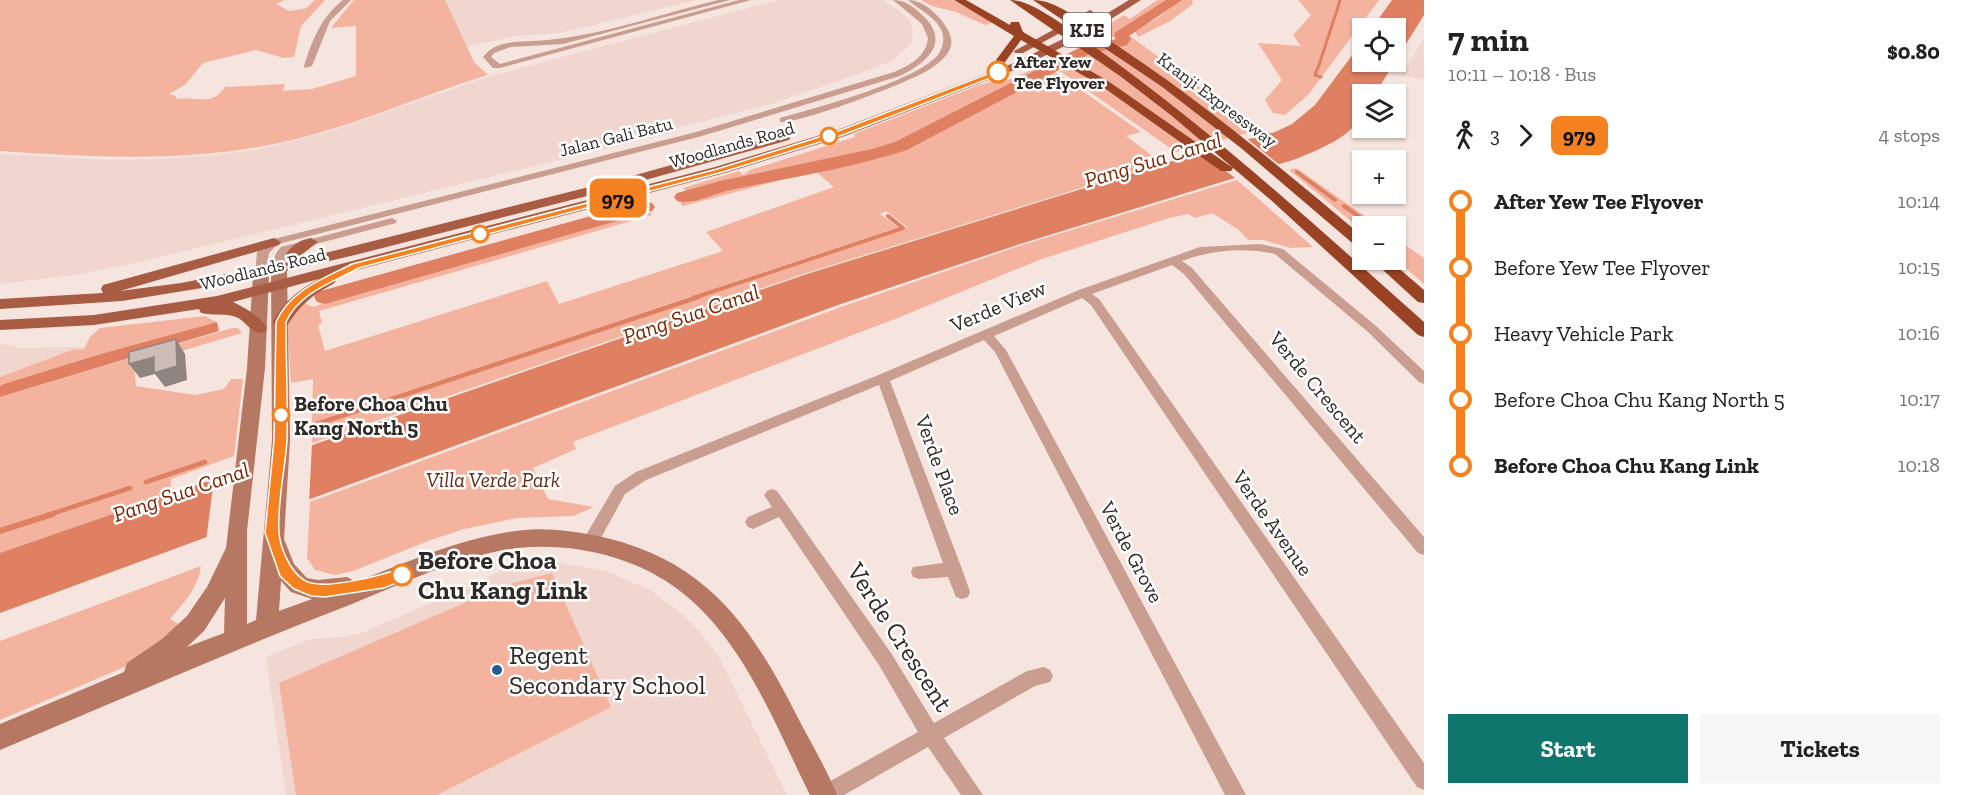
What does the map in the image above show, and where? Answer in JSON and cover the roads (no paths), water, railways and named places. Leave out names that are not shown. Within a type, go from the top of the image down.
[{"type":"highway","points":[[959,0],[1062,57],[1144,109],[1239,178],[1352,267]]},
{"type":"highway","name":"Kranji Expressway","points":[[1015,0],[1090,48],[1209,139],[1352,266]]},
{"type":"highway","name":"Kranji Expressway","points":[[1038,0],[1135,62],[1259,156],[1352,235]]},
{"type":"highway","points":[[1048,0],[1135,62]]},
{"type":"highway","points":[[1001,60],[1019,36],[1017,26],[1007,13],[1055,33],[1077,36]]},
{"type":"highway","name":"Kranji Expressway","points":[[1356,270],[1424,331]]},
{"type":"highway","points":[[1392,270],[1424,298]]},
{"type":"main road","name":"Woodlands Road","points":[[5,304],[124,297],[261,275],[279,279],[356,266],[739,165],[900,111],[1046,52],[1136,0]]},
{"type":"main road","name":"Woodlands Road","points":[[0,326],[94,320],[175,309],[260,291],[279,279],[318,261],[746,149],[886,104],[1001,60],[1099,8]]},
{"type":"main road","points":[[1029,47],[1041,46],[1046,49],[1046,52]]},
{"type":"main road","points":[[5,304],[118,287],[274,242]]},
{"type":"main road","points":[[310,242],[298,248],[294,254],[295,259],[318,261]]},
{"type":"main road","points":[[281,322],[286,309],[303,294],[356,266]]},
{"type":"main road","points":[[217,301],[227,304],[259,328]]},
{"type":"main road","points":[[175,309],[220,309],[238,312]]},
{"type":"street","points":[[308,66],[321,28],[337,8],[347,0]]},
{"type":"street","points":[[726,0],[563,42],[510,45],[491,51],[487,57],[496,66],[500,66],[747,0]]},
{"type":"street","name":"Jalan Gali Batu","points":[[274,242],[690,137],[782,111],[906,69],[925,57],[930,50],[932,35],[925,21],[897,0]]},
{"type":"street","name":"Jalan Gali Batu","points":[[279,279],[278,260],[285,249],[699,143],[791,118],[901,82],[931,67],[945,52],[948,43],[946,29],[939,20],[912,0]]},
{"type":"street","points":[[235,639],[237,535],[259,328],[263,252],[274,242]]},
{"type":"street","name":"Verde View","points":[[590,542],[621,490],[631,481],[881,379],[1083,293],[1211,248],[1260,247],[1279,251],[1372,329],[1424,379]]},
{"type":"street","name":"Verde Crescent","points":[[1173,260],[1188,271],[1424,548]]},
{"type":"street","points":[[267,626],[279,455],[281,322],[279,279]]},
{"type":"street","name":"Verde Avenue","points":[[1083,293],[1095,302],[1424,780]]},
{"type":"street","name":"Verde Grove","points":[[985,334],[1000,350],[1236,795]]},
{"type":"street","name":"Verde Place","points":[[881,379],[886,385],[899,418],[962,592]]},
{"type":"street","name":"Verde Crescent","points":[[753,522],[777,502],[885,659],[931,735],[973,795]]},
{"type":"street","points":[[273,526],[285,572],[299,585],[311,590],[325,590],[384,581]]},
{"type":"street","points":[[81,701],[160,655],[195,625],[207,611],[216,595],[237,535]]},
{"type":"street","points":[[0,737],[81,701],[267,626],[443,559],[489,545],[537,538],[590,542],[632,554],[667,569],[703,595],[732,627],[756,664],[824,795],[1033,677],[1044,676]]},
{"type":"street","points":[[919,572],[954,569]]},
{"type":"water","points":[[1392,0],[1424,0],[1424,15],[1406,44],[1406,18],[1379,18]]},
{"type":"water","name":"Pang Sua Canal","points":[[1352,55],[1352,72],[1389,72],[1381,84],[1352,84],[1352,128],[1331,143],[1296,159],[1020,244],[838,305],[0,613],[0,553],[807,274],[1195,154],[1275,132],[1292,124],[1315,105]]},
{"type":"water","points":[[217,322],[219,331],[0,397],[0,386],[4,384],[104,353]]},
{"type":"waterway","points":[[684,197],[720,187],[876,154],[901,146],[1084,51],[1122,42],[1124,39],[1121,35],[1175,0]]},
{"type":"waterway","points":[[1336,14],[1340,0]]},
{"type":"waterway","points":[[1318,68],[1335,16]]},
{"type":"waterway","points":[[1317,69],[1315,75],[1321,77]]},
{"type":"waterway","points":[[1297,172],[1335,200]]},
{"type":"waterway","points":[[1344,206],[1358,216]]},
{"type":"waterway","points":[[325,297],[645,207]]},
{"type":"waterway","name":"Pang Sua Canal","points":[[693,298],[903,228],[888,216]]},
{"type":"waterway","name":"Pang Sua Canal","points":[[317,424],[698,297]]},
{"type":"waterway","name":"Pang Sua Canal","points":[[146,482],[205,462]]},
{"type":"waterway","name":"Pang Sua Canal","points":[[48,515],[130,488]]},
{"type":"waterway","points":[[0,531],[53,514]]},
{"type":"place","name":"After Yew Tee Flyover","points":[[998,72]]},
{"type":"place","name":"Before Choa Chu Kang North 5","points":[[281,415]]},
{"type":"place","name":"Before Choa Chu Kang Link","points":[[402,575]]},
{"type":"place","name":"Regent Secondary School","points":[[497,670]]},
{"type":"park label","name":"Villa Verde Park","points":[[493,479]]}]
